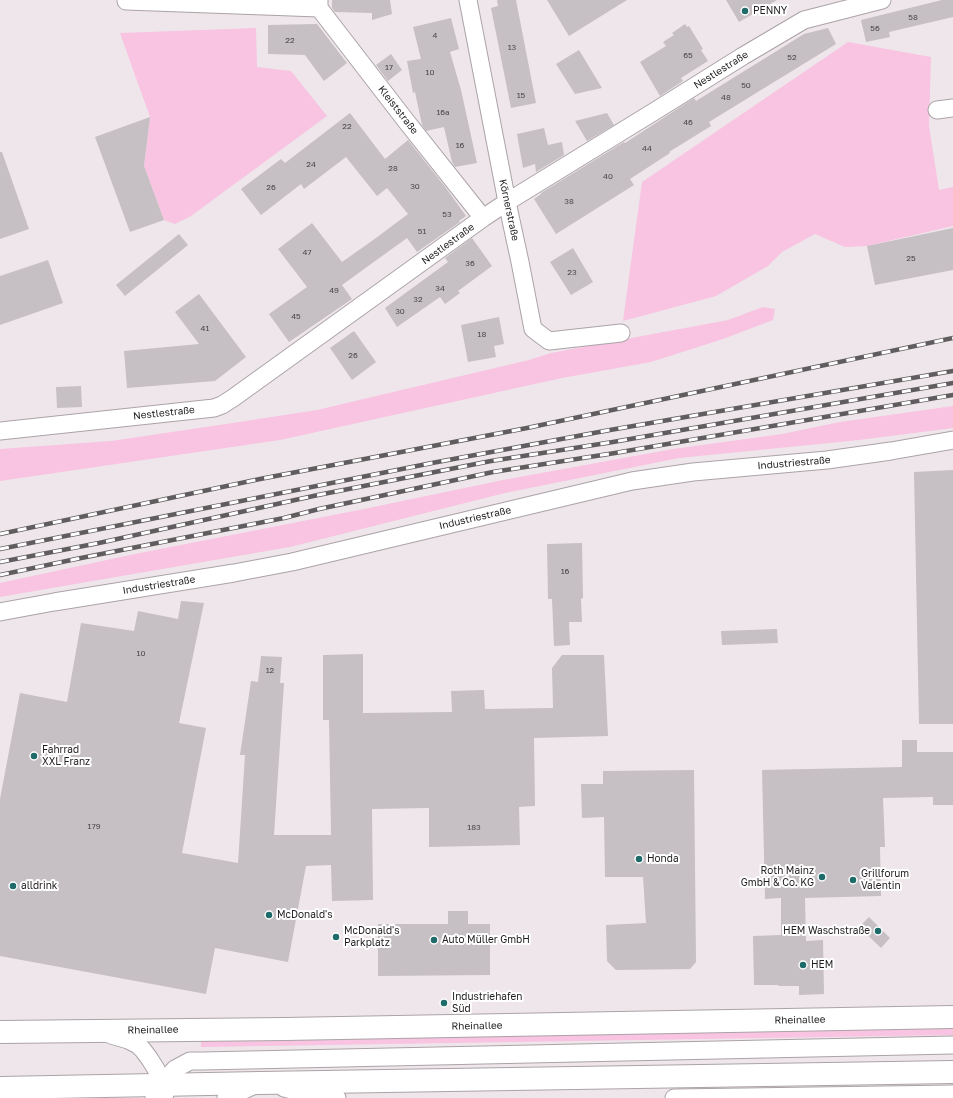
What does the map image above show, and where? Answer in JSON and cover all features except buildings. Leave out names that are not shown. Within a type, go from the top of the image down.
[{"type":"main road","name":"Rheinallee","points":[[0,1032],[292,1029],[953,1017]]},
{"type":"main road","points":[[8,1088],[161,1094],[260,1082],[953,1072]]},
{"type":"street","points":[[126,0],[319,4]]},
{"type":"street","name":"Körnerstraße","points":[[468,0],[533,330],[549,341],[621,333]]},
{"type":"street","name":"Nestlestraße","points":[[0,432],[214,408],[222,405],[246,390],[483,218],[743,56],[804,20],[882,0]]},
{"type":"street","name":"Kleiststraße","points":[[319,4],[406,121],[483,218]]},
{"type":"street","name":"Industriestraße","points":[[0,612],[292,562],[632,481],[693,472],[827,460],[953,440]]},
{"type":"street","points":[[98,1031],[128,1040],[138,1045],[150,1058],[156,1069],[161,1094]]},
{"type":"street","points":[[161,1094],[168,1077],[175,1069],[190,1061],[953,1045]]},
{"type":"street","points":[[226,1098],[260,1082],[304,1093],[337,1098]]},
{"type":"street","points":[[885,1095],[953,1086]]},
{"type":"street","points":[[8,1088],[64,1098]]},
{"type":"street","points":[[674,1098],[953,1094]]},
{"type":"shaded area","points":[[256,28],[257,67],[291,71],[327,116],[191,216],[175,224],[164,220],[144,166],[150,117],[120,33]]},
{"type":"shaded area","points":[[848,42],[931,57],[929,126],[939,190],[953,187],[953,226],[867,246],[845,247],[815,234],[782,252],[768,266],[716,296],[623,321],[642,182]]},
{"type":"shaded area","points":[[763,307],[775,309],[773,320],[723,339],[651,362],[562,378],[280,440],[0,481],[0,449],[111,441],[317,410],[529,360],[551,353],[728,320]]},
{"type":"shaded area","points":[[953,406],[953,428],[859,440],[679,458],[505,493],[290,547],[0,597],[0,583],[130,555],[503,480],[673,449],[782,434],[840,422]]},
{"type":"shaded area","points":[[953,1027],[953,1035],[201,1047],[201,1040]]},
{"type":"railway","points":[[0,534],[260,479],[527,428],[953,338]]},
{"type":"railway","points":[[0,549],[432,463],[610,430],[953,371]]},
{"type":"railway","points":[[0,562],[99,543],[318,495],[491,461],[613,442],[953,383]]},
{"type":"railway","points":[[0,575],[284,518],[319,509],[493,472],[615,453],[953,395]]},
{"type":"place","name":"PENNY","points":[[745,11]]},
{"type":"place","name":"Fahrrad XXL Franz","points":[[34,756]]},
{"type":"place","name":"Honda","points":[[639,859]]},
{"type":"place","name":"Roth Mainz GmbH & Co. KG","points":[[822,877]]},
{"type":"place","name":"Grillforum Valentin","points":[[853,880]]},
{"type":"place","name":"alldrink","points":[[13,886]]},
{"type":"place","name":"McDonald's","points":[[269,915]]},
{"type":"place","name":"HEM Waschstraße","points":[[878,931]]},
{"type":"place","name":"McDonald's Parkplatz","points":[[336,937]]},
{"type":"place","name":"Auto Müller GmbH","points":[[434,940]]},
{"type":"place","name":"HEM","points":[[803,965]]},
{"type":"place","name":"Industriehafen Süd","points":[[444,1003]]}]
